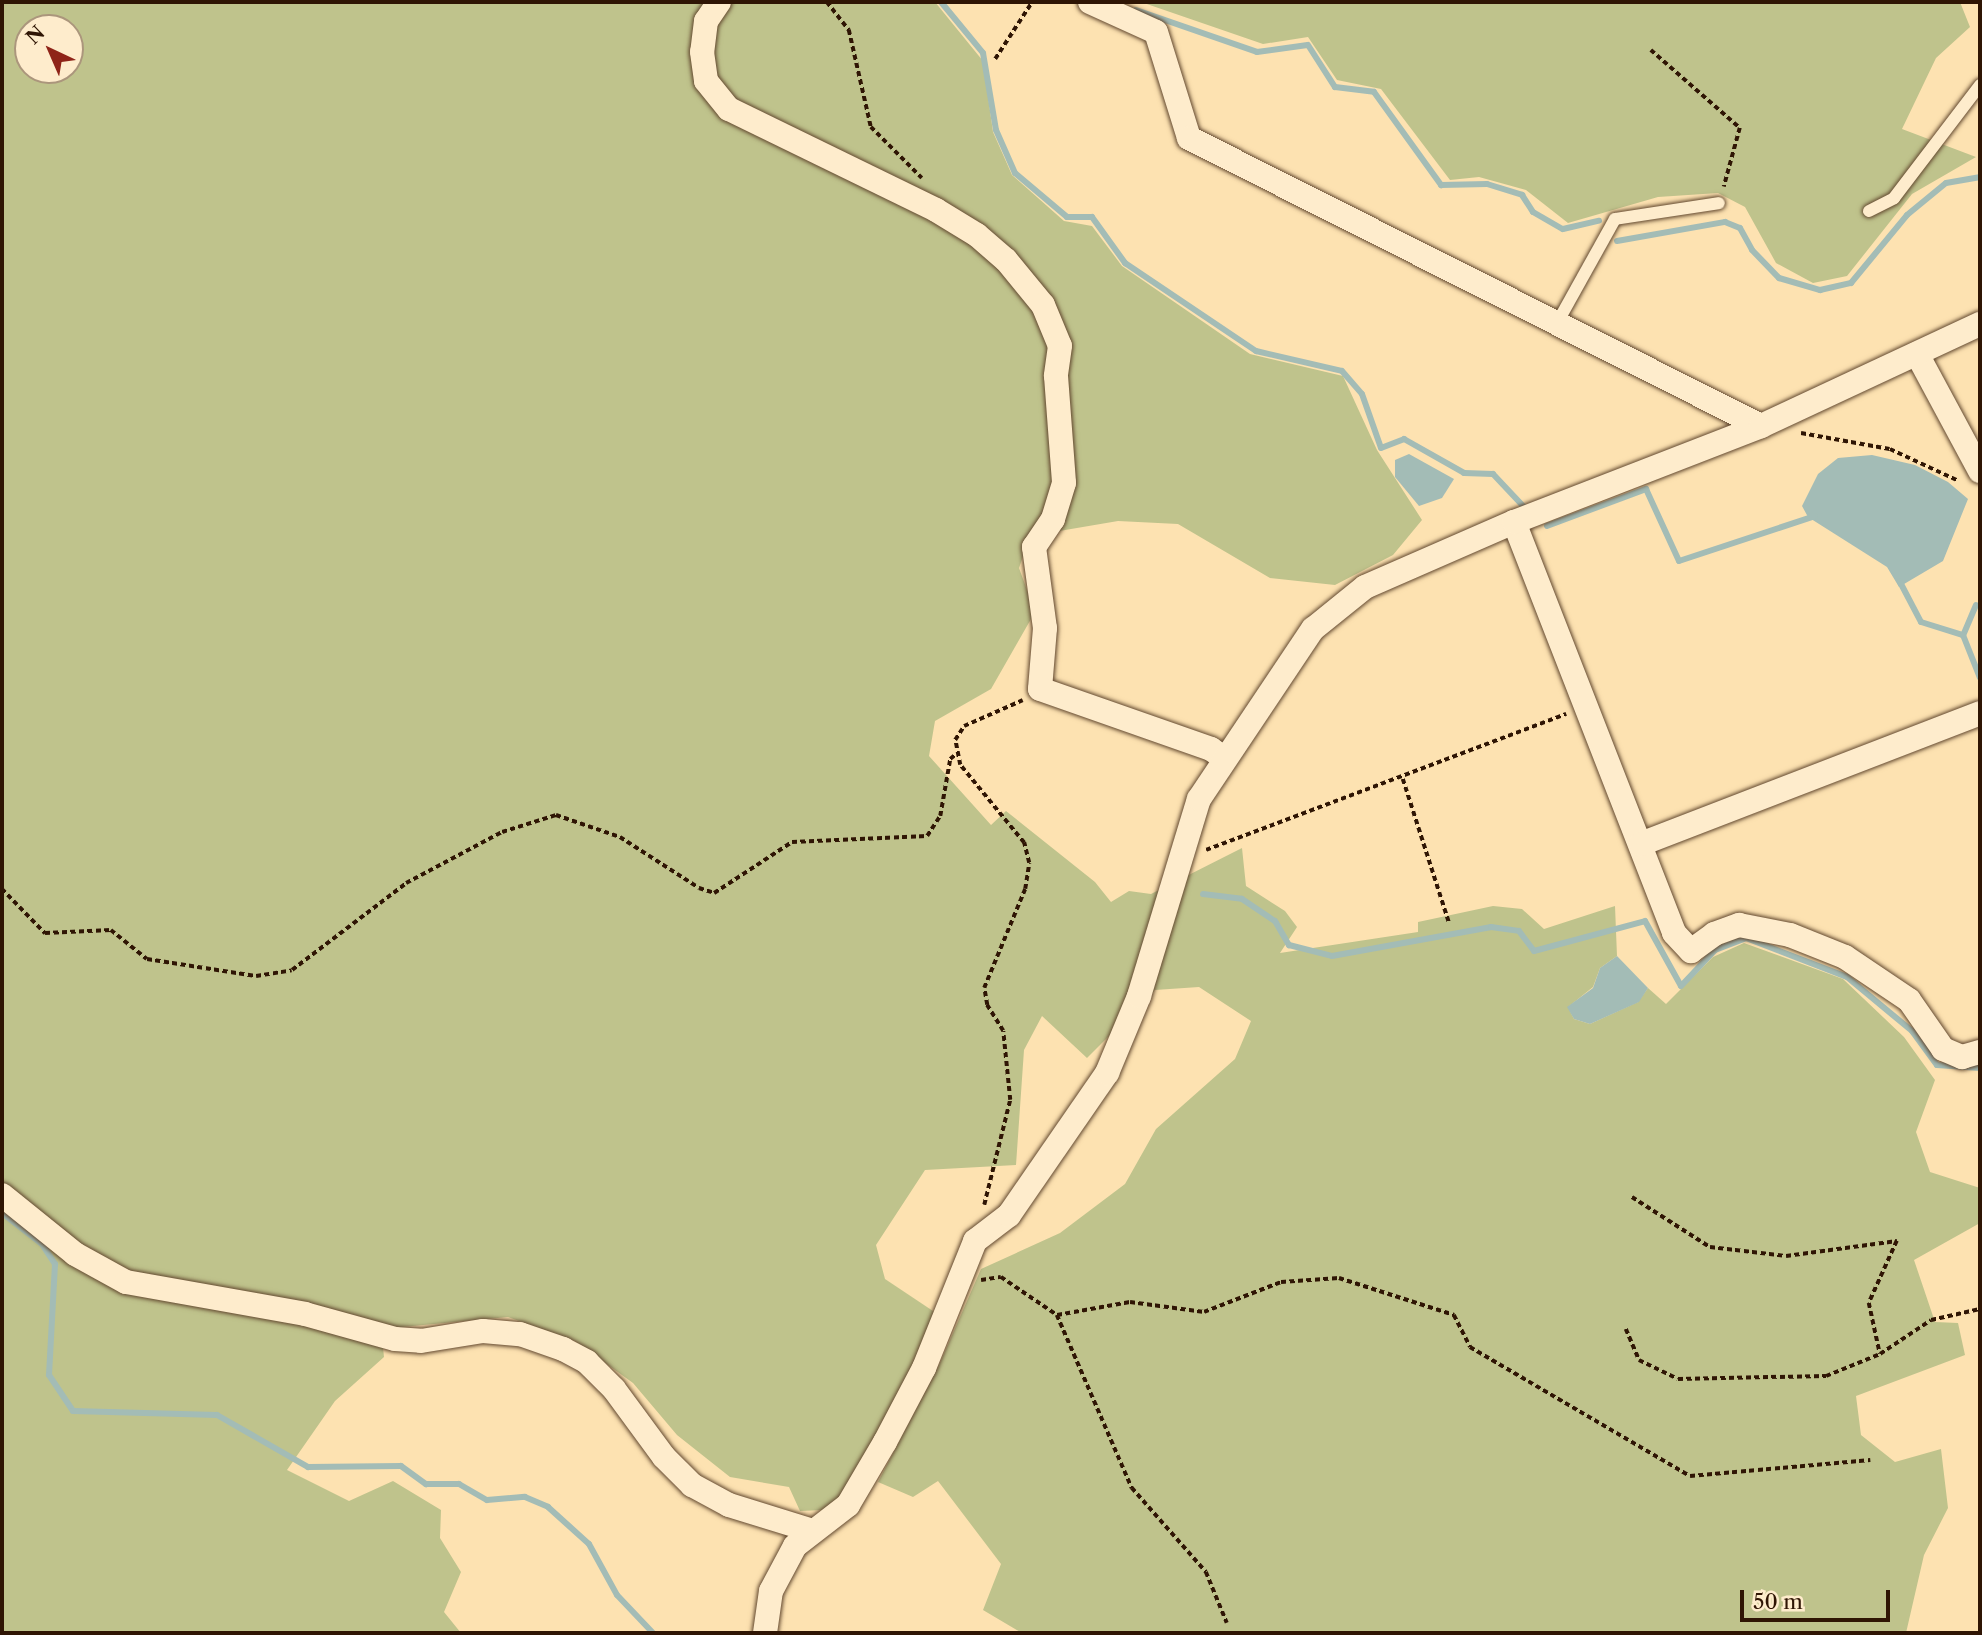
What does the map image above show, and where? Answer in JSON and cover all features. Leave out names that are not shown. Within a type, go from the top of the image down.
[{"type":"street","points":[[719,2],[706,20],[702,52],[706,81],[729,109],[936,210],[1006,260],[1043,305],[1060,346],[1056,376],[1063,483],[1052,519],[1034,547],[1045,628],[1040,689],[1211,749],[1224,758]]},
{"type":"street","points":[[1090,2],[1156,32],[1189,138],[1555,325],[1761,426]]},
{"type":"street","points":[[765,1633],[771,1591],[794,1546],[810,1530],[848,1505],[862,1482],[924,1368],[975,1241],[1009,1215],[1107,1073],[1139,996],[1199,799],[1313,629],[1365,587],[1514,522],[1761,426],[1980,324]]},
{"type":"street","points":[[1917,354],[1975,479]]},
{"type":"street","points":[[1514,522],[1588,705],[1674,933],[1691,951],[1714,934],[1739,925],[1790,935],[1845,957],[1881,978],[1909,1000],[1943,1049],[1962,1057],[1980,1052]]},
{"type":"street","points":[[1641,844],[1980,713]]},
{"type":"street","points":[[2,1195],[75,1254],[126,1282],[305,1314],[395,1339],[421,1342],[483,1331],[520,1334],[563,1349],[586,1362],[614,1389],[647,1437],[692,1485],[729,1505],[810,1530]]},
{"type":"lane","points":[[1869,211],[1894,198],[1980,85]]},
{"type":"lane","points":[[1555,325],[1615,219],[1719,203]]},
{"type":"path","points":[[827,2],[849,30],[871,127],[933,190],[936,210]]},
{"type":"path","points":[[995,60],[1032,2]]},
{"type":"path","points":[[1651,50],[1740,128],[1719,203]]},
{"type":"path","points":[[1761,426],[1890,449],[1975,479]]},
{"type":"path","points":[[975,1241],[1010,1100],[1003,1031],[987,1005],[984,988],[1025,889],[1029,863],[1024,843],[955,755],[955,740],[964,726],[1040,689]]},
{"type":"path","points":[[1181,859],[1403,779],[1588,705]]},
{"type":"path","points":[[2,889],[45,933],[111,930],[147,959],[256,976],[292,970],[406,883],[502,832],[556,815],[620,837],[699,888],[714,893],[792,842],[927,836],[940,816],[950,759],[955,755]]},
{"type":"path","points":[[1403,779],[1449,922]]},
{"type":"path","points":[[1632,1197],[1710,1247],[1786,1256],[1896,1241],[1869,1303],[1880,1354]]},
{"type":"path","points":[[958,1284],[1001,1277],[1057,1315],[1132,1488],[1206,1572],[1227,1623]]},
{"type":"path","points":[[1057,1315],[1130,1302],[1204,1312],[1281,1282],[1339,1278],[1454,1315],[1470,1347],[1690,1476],[1870,1460]]},
{"type":"path","points":[[1626,1329],[1639,1360],[1678,1379],[1826,1376],[1880,1354],[1931,1320],[1980,1309]]},
{"type":"green space","points":[[2,2],[935,2],[983,61],[993,132],[1012,175],[1064,221],[1092,226],[1122,266],[1250,354],[1343,376],[1377,450],[1422,520],[1393,555],[1335,585],[1270,578],[1178,524],[1118,521],[1030,536],[1019,568],[1035,612],[991,689],[935,721],[929,756],[991,825],[1006,811],[1095,882],[1111,902],[1129,891],[1151,894],[1242,848],[1246,886],[1285,911],[1297,927],[1280,953],[1418,932],[1418,922],[1493,906],[1522,909],[1544,929],[1615,906],[1617,956],[1600,968],[1593,987],[1568,1007],[1574,1019],[1590,1024],[1638,1002],[1648,988],[1666,1004],[1713,957],[1744,943],[1843,979],[1904,1037],[1935,1080],[1916,1132],[1930,1172],[1980,1188],[1980,1223],[1914,1260],[1935,1322],[1958,1323],[1965,1355],[1856,1396],[1861,1435],[1895,1462],[1941,1449],[1948,1508],[1924,1555],[1906,1633],[1022,1633],[983,1610],[1001,1564],[938,1481],[913,1497],[878,1482],[939,1365],[981,1269],[1060,1233],[1125,1184],[1156,1129],[1235,1059],[1251,1021],[1199,987],[1155,990],[1087,1058],[1042,1016],[1024,1050],[1016,1165],[925,1170],[876,1245],[885,1279],[936,1313],[909,1384],[847,1494],[823,1510],[800,1511],[789,1487],[730,1477],[677,1435],[633,1383],[575,1341],[508,1317],[381,1329],[384,1357],[335,1401],[287,1470],[349,1501],[393,1481],[441,1510],[440,1538],[461,1572],[444,1612],[461,1633],[2,1633]]},
{"type":"green space","points":[[1141,2],[1960,2],[1970,27],[1936,58],[1902,129],[1976,157],[1912,194],[1847,276],[1813,283],[1776,263],[1745,207],[1718,193],[1658,197],[1568,223],[1526,190],[1479,177],[1450,180],[1381,89],[1337,80],[1308,37],[1263,44]]},
{"type":"water","points":[[1409,454],[1454,479],[1442,498],[1419,506],[1395,477],[1395,460]]},
{"type":"water","points":[[1872,455],[1915,465],[1948,482],[1968,499],[1943,561],[1899,587],[1887,567],[1808,517],[1802,506],[1818,474],[1838,458]]},
{"type":"water","points":[[1617,956],[1648,988],[1639,1002],[1590,1024],[1574,1019],[1567,1007],[1593,988],[1600,968]]},
{"type":"waterway","points":[[941,2],[983,53],[996,130],[1015,173],[1067,217],[1092,217],[1125,263],[1256,351],[1342,371],[1362,394],[1381,448],[1404,439],[1464,473],[1493,474],[1524,507]]},
{"type":"waterway","points":[[1136,10],[1257,52],[1308,45],[1335,87],[1374,92],[1441,185],[1487,184],[1522,195],[1533,212],[1563,229],[1599,221]]},
{"type":"waterway","points":[[1617,241],[1725,222],[1740,228],[1752,250],[1779,278],[1820,290],[1851,283],[1907,215],[1946,183],[1980,177]]},
{"type":"waterway","points":[[1547,526],[1646,489],[1679,561],[1815,516]]},
{"type":"waterway","points":[[1900,582],[1921,622],[1963,635]]},
{"type":"waterway","points":[[1976,605],[1963,635],[1980,678]]},
{"type":"waterway","points":[[1203,894],[1242,899],[1275,921],[1289,945],[1332,956],[1491,927],[1519,931],[1534,951],[1645,921],[1681,986],[1715,950],[1746,938],[1847,977],[1912,1031],[1937,1065],[1980,1068]]},
{"type":"waterway","points":[[2,1213],[42,1244],[55,1264],[49,1375],[73,1411],[217,1415],[308,1467],[401,1466],[426,1484],[459,1484],[487,1500],[525,1497],[548,1507],[589,1544],[617,1595],[653,1633]]}]
